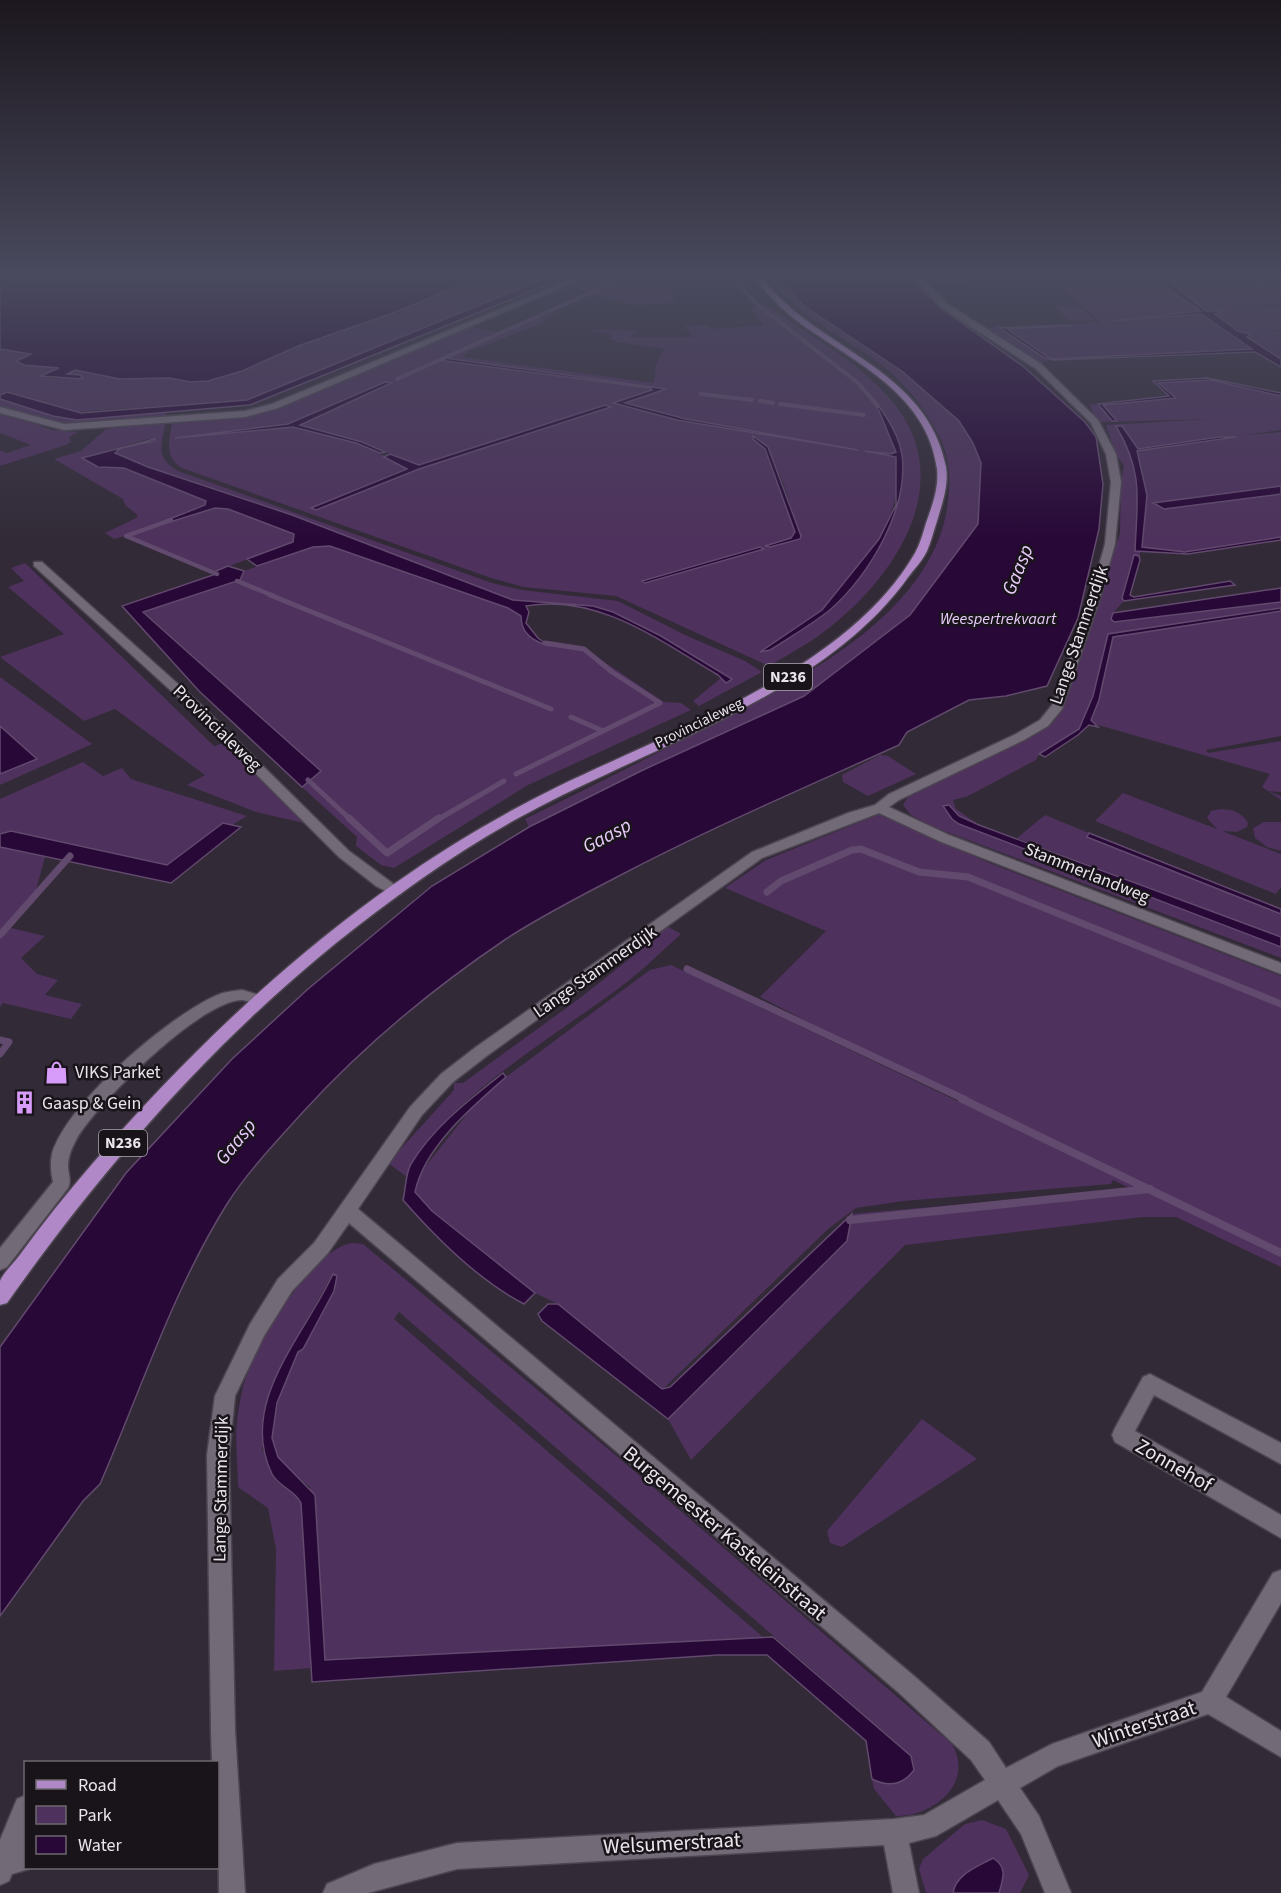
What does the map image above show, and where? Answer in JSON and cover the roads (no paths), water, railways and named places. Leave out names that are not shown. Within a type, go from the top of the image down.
[{"type":"main road","name":"Provincialeweg","points":[[0,1297],[91,1178],[183,1075],[260,1001],[396,891],[515,814],[784,680],[850,633],[890,598],[920,557],[937,515],[942,480],[938,455],[921,417],[894,385],[868,362]]},
{"type":"street","points":[[0,410],[64,427],[245,414],[275,406],[380,362]]},
{"type":"street","name":"Lange Stammerdijk","points":[[232,1893],[223,1804],[218,1455],[220,1416],[232,1381],[257,1330],[285,1285],[321,1248],[416,1111],[447,1078],[757,855],[853,816],[880,808],[894,797],[1020,737],[1044,723],[1051,715],[1058,706],[1095,598],[1110,544],[1116,482],[1111,454],[1095,422],[1032,362]]},
{"type":"street","name":"Provincialeweg","points":[[38,564],[194,705],[344,854],[381,883],[396,891]]},
{"type":"street","name":"Stammerlandweg","points":[[880,808],[944,838],[1281,969]]},
{"type":"street","points":[[0,1262],[62,1183],[58,1167],[62,1150],[71,1133],[111,1086],[140,1057],[197,1012],[213,1003],[241,995],[260,1001]]},
{"type":"street","name":"Burgemeester Kasteleinstraat","points":[[346,1210],[906,1684],[980,1751],[1030,1825],[1058,1893]]},
{"type":"street","name":"Zonnehof","points":[[1281,1454],[1150,1383],[1122,1435],[1281,1527]]},
{"type":"street","points":[[1210,1701],[1281,1581]]},
{"type":"street","name":"Winterstraat","points":[[1004,1785],[1052,1756],[1210,1701],[1281,1745]]},
{"type":"street","name":"Welsumerstraat","points":[[336,1893],[374,1877],[457,1856],[894,1832],[927,1827],[1004,1785]]},
{"type":"street","points":[[10,1864],[24,1815]]},
{"type":"street","points":[[894,1832],[906,1893]]},
{"type":"water","points":[[19,362],[261,362],[208,381],[191,382],[169,378],[120,379],[75,370],[67,374],[80,375],[83,379],[40,376],[59,368],[24,365]]},
{"type":"water","points":[[339,362],[356,362],[250,405],[77,420],[53,416],[0,399],[0,395],[7,392],[81,413],[247,400]]},
{"type":"water","points":[[456,362],[476,362],[666,389],[625,403],[686,419],[858,450],[677,420],[613,403],[652,390]]},
{"type":"water","name":"Weespertrekvaart","points":[[889,362],[1017,362],[1085,422],[1096,437],[1103,484],[1099,529],[1078,618],[1047,686],[1006,696],[969,700],[907,732],[899,745],[721,826],[574,900],[519,931],[478,958],[374,1041],[283,1134],[253,1168],[227,1204],[207,1237],[173,1306],[100,1484],[83,1501],[0,1616],[0,1347],[126,1173],[232,1059],[308,989],[432,886],[529,827],[643,770],[804,696],[910,615],[978,524],[981,463],[973,443],[959,421],[903,372]]},
{"type":"water","points":[[1208,378],[1281,393],[1281,396],[1211,380],[1158,383],[1176,398],[1103,405],[1117,421],[1112,421],[1098,404],[1169,396],[1153,381]]},
{"type":"water","points":[[385,382],[391,383],[300,425],[362,442],[385,452],[380,453],[356,443],[293,427],[175,438],[288,424]]},
{"type":"water","points":[[860,384],[886,416],[900,445],[903,475],[893,518],[872,559],[846,595],[809,625],[770,650],[760,652],[822,610],[879,539],[896,505],[896,457],[865,451],[891,454],[896,452],[879,411]]},
{"type":"water","points":[[605,405],[611,407],[419,469],[316,510],[311,508],[407,469],[384,457],[390,454],[419,465]]},
{"type":"water","points":[[1116,426],[1122,426],[1138,449],[1219,437],[1236,437],[1137,451],[1147,495],[1142,547],[1185,552],[1281,537],[1281,540],[1188,554],[1135,551],[1137,487],[1135,472],[1125,443]]},
{"type":"water","points":[[753,436],[768,447],[801,536],[800,539],[770,547],[765,546],[791,538],[795,532],[765,449],[753,439]]},
{"type":"water","points":[[155,439],[155,441],[121,448],[115,453],[148,467],[292,515],[513,600],[593,606],[613,612],[661,636],[732,679],[726,683],[718,675],[651,635],[603,613],[553,604],[526,606],[529,612],[526,623],[538,638],[549,646],[529,636],[523,628],[521,616],[508,608],[330,546],[313,547],[257,566],[247,559],[293,542],[294,534],[228,509],[215,508],[170,522],[167,520],[205,505],[206,501],[124,468],[98,467],[82,458]]},
{"type":"water","points":[[1281,486],[1281,494],[1164,509],[1153,503]]},
{"type":"water","points":[[760,547],[764,549],[645,583],[642,581]]},
{"type":"water","points":[[1134,555],[1139,556],[1140,560],[1130,595],[1134,597],[1230,581],[1235,585],[1124,601],[1122,598]]},
{"type":"water","points":[[228,566],[244,571],[240,580],[143,612],[321,771],[302,787],[199,691],[122,606],[216,574],[216,571]]},
{"type":"water","points":[[1281,588],[1281,602],[1114,622],[1111,619],[1113,613]]},
{"type":"water","points":[[1281,608],[1281,611],[1113,637],[1099,700],[1091,720],[1098,727],[1089,725],[1045,757],[1039,754],[1079,729],[1093,696],[1108,634]]},
{"type":"water","points":[[0,726],[37,759],[0,774]]},
{"type":"water","points":[[949,805],[959,816],[979,825],[1281,937],[1281,947],[959,824],[952,819],[943,806]]},
{"type":"water","points":[[223,823],[241,827],[171,883],[0,847],[0,834],[11,831],[167,865]]},
{"type":"water","points":[[1089,833],[1281,909],[1281,914],[1087,837]]},
{"type":"water","points":[[503,1073],[506,1077],[465,1114],[439,1143],[420,1175],[415,1192],[432,1211],[535,1293],[524,1304],[474,1271],[403,1200],[409,1168],[430,1138],[453,1114]]},
{"type":"water","points":[[852,1214],[847,1241],[668,1419],[542,1321],[538,1314],[548,1304],[558,1304],[662,1389],[670,1387]]},
{"type":"water","points":[[333,1274],[337,1276],[334,1291],[303,1349],[298,1352],[277,1403],[272,1438],[278,1457],[315,1495],[325,1660],[773,1637],[911,1756],[914,1770],[910,1775],[900,1782],[889,1784],[872,1779],[866,1741],[767,1655],[718,1655],[312,1682],[301,1503],[272,1474],[263,1448],[263,1421],[279,1370]]},
{"type":"water","points":[[993,1858],[1003,1870],[999,1893],[953,1893],[955,1886],[963,1876]]},
{"type":"waterway","points":[[397,379],[434,362]]},
{"type":"waterway","points":[[831,362],[858,383],[878,406]]},
{"type":"waterway","points":[[701,394],[752,400]]},
{"type":"waterway","points":[[760,401],[773,403]]},
{"type":"waterway","points":[[780,404],[864,415]]},
{"type":"waterway","points":[[171,520],[126,536],[217,574]]},
{"type":"waterway","points":[[237,581],[274,596]]},
{"type":"waterway","points":[[270,595],[551,709]]},
{"type":"waterway","points":[[545,643],[584,649],[612,672],[660,703],[603,731]]},
{"type":"waterway","points":[[571,717],[603,731]]},
{"type":"waterway","points":[[516,774],[603,731]]},
{"type":"waterway","points":[[308,780],[351,820]]},
{"type":"waterway","points":[[437,820],[504,781]]},
{"type":"waterway","points":[[349,818],[387,853],[439,818]]},
{"type":"waterway","points":[[767,892],[781,881],[852,850],[861,849],[919,872],[968,877],[1281,1004]]},
{"type":"waterway","points":[[0,935],[70,856]]},
{"type":"waterway","points":[[687,969],[966,1100]]},
{"type":"waterway","points":[[0,1040],[9,1042],[0,1054]]},
{"type":"waterway","points":[[962,1099],[1149,1189]]},
{"type":"waterway","points":[[850,1220],[1149,1189]]},
{"type":"waterway","points":[[1149,1189],[1281,1253]]},
{"type":"place","name":"VIKS Parket","points":[[57,1072]]},
{"type":"place","name":"Gaasp & Gein","points":[[24,1103]]},
{"type":"water label","name":"Gaasp","points":[[1018,570]]},
{"type":"water label","name":"Gaasp","points":[[607,836]]},
{"type":"water label","name":"Gaasp","points":[[236,1142]]}]
